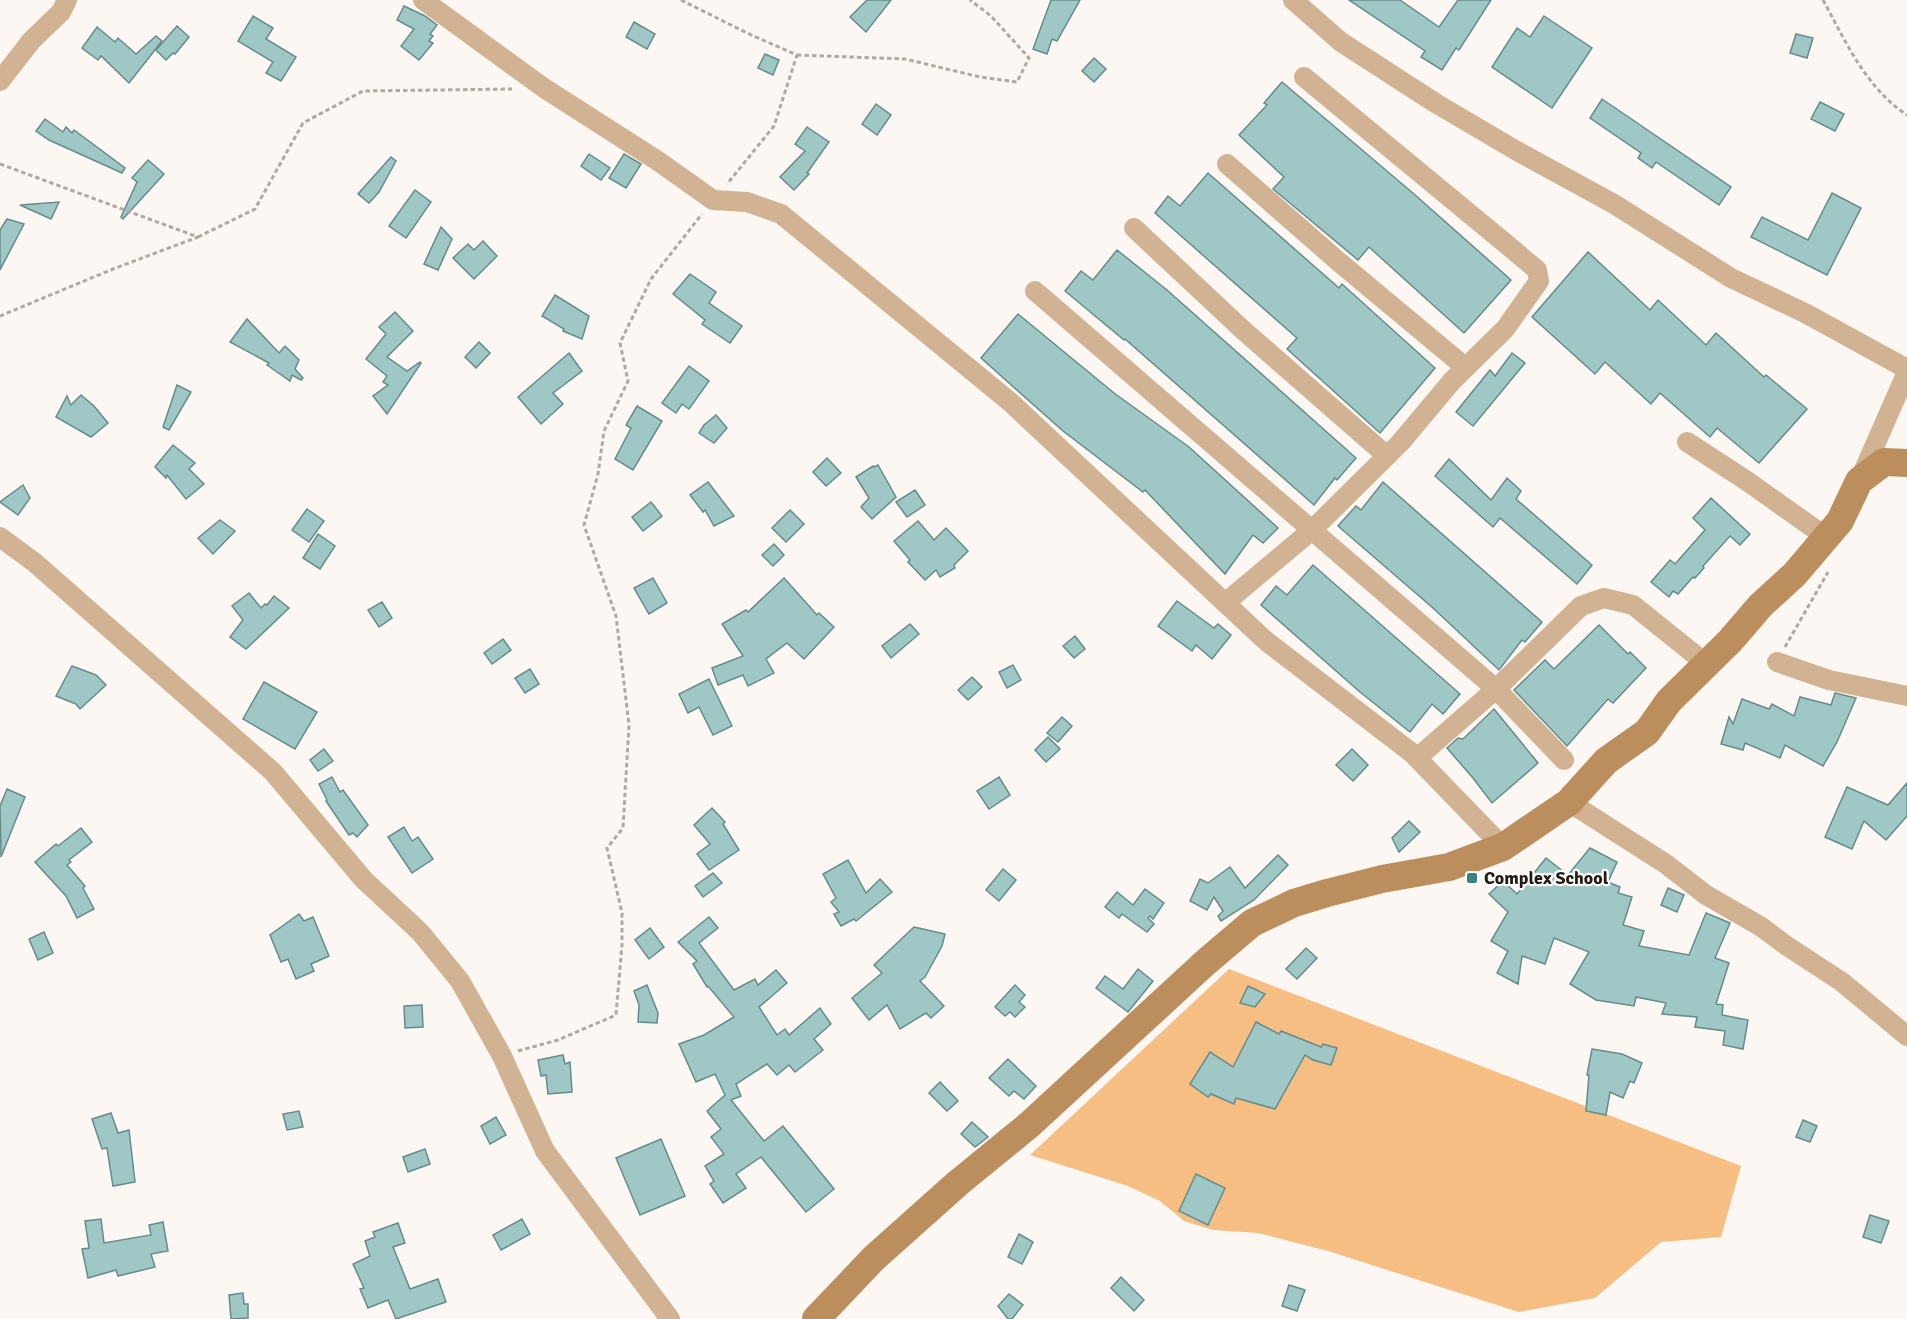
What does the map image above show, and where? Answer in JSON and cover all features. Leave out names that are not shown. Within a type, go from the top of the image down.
[{"type":"main road","points":[[816,1319],[874,1258],[958,1183],[1029,1125],[1206,962],[1252,923],[1294,903],[1327,893],[1382,879],[1449,867],[1503,848],[1569,802],[1606,761],[1647,732],[1669,701],[1761,605],[1794,575],[1840,521],[1859,481],[1884,462],[1907,463]]},
{"type":"street","points":[[0,81],[30,41],[61,12],[67,0]]},
{"type":"street","points":[[423,0],[544,88],[658,161],[713,200],[747,201],[781,214],[1009,402],[1266,641],[1417,758],[1503,848]]},
{"type":"street","points":[[1293,0],[1341,42],[1437,104],[1614,204],[1731,278],[1805,313],[1907,370],[1859,481]]},
{"type":"street","points":[[1225,603],[1312,530],[1387,456],[1465,367],[1505,329],[1539,281],[1537,270],[1304,77]]},
{"type":"street","points":[[1227,164],[1339,262],[1465,367]]},
{"type":"street","points":[[1134,228],[1243,330],[1387,456]]},
{"type":"street","points":[[1035,291],[1496,689],[1564,760]]},
{"type":"street","points":[[1688,442],[1826,537]]},
{"type":"street","points":[[0,537],[34,562],[273,772],[364,880],[420,932],[460,981],[502,1056],[545,1151],[670,1319]]},
{"type":"street","points":[[1417,758],[1496,689],[1581,606],[1604,598],[1633,605],[1694,654],[1705,666]]},
{"type":"street","points":[[1777,662],[1829,680],[1907,696]]},
{"type":"street","points":[[1569,802],[1842,982],[1907,1036]]},
{"type":"path","points":[[681,0],[797,56],[905,58],[980,77],[1017,82],[1029,58],[991,16],[970,0]]},
{"type":"path","points":[[1823,0],[1866,77],[1907,115]]},
{"type":"path","points":[[502,1056],[558,1040],[616,1015],[622,945],[622,913],[607,848],[623,828],[630,725],[616,616],[584,525],[598,474],[604,431],[628,381],[620,343],[651,279],[774,126],[797,56]]},
{"type":"path","points":[[0,316],[113,268],[198,237],[255,209],[303,123],[363,91],[544,88]]},
{"type":"path","points":[[0,164],[198,237]]},
{"type":"path","points":[[1777,662],[1833,564]]},
{"type":"shaded area","points":[[1229,969],[1741,1166],[1721,1237],[1661,1242],[1595,1298],[1519,1312],[1328,1251],[1258,1233],[1213,1230],[1184,1221],[1160,1201],[1128,1186],[1030,1155]]},
{"type":"building","points":[[867,0],[891,0],[866,32],[850,17]]},
{"type":"building","points":[[1051,0],[1080,0],[1057,41],[1052,39],[1047,54],[1033,49]]},
{"type":"building","points":[[1349,0],[1400,0],[1439,27],[1458,0],[1491,0],[1459,50],[1456,48],[1442,70],[1421,57],[1425,51]]},
{"type":"building","points":[[404,6],[425,16],[437,25],[430,34],[433,36],[429,41],[433,43],[419,60],[401,46],[414,29],[397,20]]},
{"type":"building","points":[[253,16],[273,28],[266,39],[296,57],[281,81],[266,73],[273,62],[238,41]]},
{"type":"building","points":[[1544,16],[1592,48],[1552,108],[1492,67],[1517,28],[1530,37]]},
{"type":"building","points":[[634,22],[655,34],[647,49],[626,37]]},
{"type":"building","points":[[177,26],[189,37],[175,54],[173,53],[166,60],[156,50]]},
{"type":"building","points":[[97,27],[115,42],[118,38],[136,54],[156,36],[162,41],[129,83],[101,56],[98,60],[82,48]]},
{"type":"building","points":[[1796,34],[1813,38],[1807,58],[1790,53]]},
{"type":"building","points":[[765,54],[779,60],[773,75],[758,68]]},
{"type":"building","points":[[1094,58],[1106,69],[1094,82],[1082,71]]},
{"type":"building","points":[[1282,82],[1511,280],[1464,333],[1369,247],[1358,260],[1273,189],[1284,177],[1239,135],[1267,105],[1264,103]]},
{"type":"building","points":[[1602,99],[1731,187],[1719,205],[1656,162],[1652,168],[1638,158],[1641,153],[1590,118]]},
{"type":"building","points":[[1820,102],[1844,114],[1835,131],[1811,119]]},
{"type":"building","points":[[876,104],[891,115],[877,135],[862,124]]},
{"type":"building","points":[[45,119],[63,132],[66,127],[72,133],[74,130],[125,168],[122,173],[49,140],[36,131]]},
{"type":"building","points":[[807,127],[829,142],[807,173],[809,174],[794,190],[780,177],[805,151],[795,144]]},
{"type":"building","points":[[589,154],[610,168],[601,180],[581,166]]},
{"type":"building","points":[[624,154],[641,164],[626,188],[609,178]]},
{"type":"building","points":[[391,157],[396,161],[379,192],[369,203],[358,194]]},
{"type":"building","points":[[148,160],[164,174],[123,219],[121,217],[137,182],[132,178]]},
{"type":"building","points":[[1208,173],[1339,288],[1342,284],[1435,368],[1380,433],[1287,349],[1297,338],[1155,213],[1168,196],[1180,206]]},
{"type":"building","points":[[415,190],[431,202],[406,238],[389,226]]},
{"type":"building","points":[[1832,193],[1861,208],[1827,275],[1751,237],[1762,217],[1808,240]]},
{"type":"building","points":[[59,202],[51,219],[20,205]]},
{"type":"building","points":[[7,219],[24,224],[0,270],[0,230]]},
{"type":"building","points":[[441,227],[452,239],[438,270],[424,264]]},
{"type":"building","points":[[483,241],[497,256],[474,279],[453,258],[468,244],[474,250]]},
{"type":"building","points":[[1117,250],[1167,290],[1356,458],[1337,480],[1335,478],[1314,505],[1125,339],[1065,291],[1081,271],[1093,280]]},
{"type":"building","points":[[1588,252],[1650,310],[1658,300],[1706,345],[1716,333],[1764,377],[1766,375],[1807,409],[1759,463],[1717,428],[1710,437],[1660,393],[1651,404],[1605,362],[1595,374],[1532,317]]},
{"type":"building","points":[[690,274],[716,292],[709,303],[742,326],[730,343],[702,324],[705,320],[673,294]]},
{"type":"building","points":[[555,295],[589,316],[582,339],[563,331],[564,329],[542,316]]},
{"type":"building","points":[[395,312],[413,331],[387,357],[407,371],[421,363],[387,414],[373,396],[388,385],[383,382],[387,376],[366,359],[386,334],[379,327]]},
{"type":"building","points":[[1018,314],[1114,393],[1189,447],[1278,528],[1263,543],[1253,535],[1225,574],[1145,490],[1143,492],[1063,431],[981,358]]},
{"type":"building","points":[[247,319],[279,353],[285,346],[299,360],[295,369],[303,378],[301,380],[292,375],[290,381],[267,365],[269,363],[230,342]]},
{"type":"building","points":[[479,342],[490,353],[476,368],[465,357]]},
{"type":"building","points":[[569,353],[582,371],[553,393],[563,404],[541,424],[518,397]]},
{"type":"building","points":[[1512,353],[1525,363],[1473,426],[1456,412],[1490,370],[1495,376]]},
{"type":"building","points":[[689,366],[709,381],[689,409],[682,404],[676,413],[662,403]]},
{"type":"building","points":[[177,385],[191,392],[169,430],[163,427]]},
{"type":"building","points":[[81,395],[108,423],[91,437],[56,417],[67,396],[71,405]]},
{"type":"building","points":[[637,406],[662,421],[633,470],[615,459],[631,428],[626,425]]},
{"type":"building","points":[[716,415],[727,428],[714,443],[699,433],[704,425]]},
{"type":"building","points":[[173,445],[195,463],[189,469],[204,484],[186,499],[167,475],[166,478],[155,467]]},
{"type":"building","points":[[827,458],[841,473],[826,486],[813,472]]},
{"type":"building","points":[[1449,459],[1491,500],[1507,478],[1521,491],[1516,499],[1592,565],[1577,584],[1500,518],[1493,527],[1435,476]]},
{"type":"building","points":[[878,465],[896,497],[872,519],[861,507],[869,498],[856,477]]},
{"type":"building","points":[[708,482],[734,516],[714,526],[705,510],[703,512],[690,495]]},
{"type":"building","points":[[1383,482],[1542,622],[1525,642],[1522,640],[1499,670],[1433,608],[1338,526],[1356,506],[1361,510]]},
{"type":"building","points":[[23,485],[30,498],[18,515],[0,502]]},
{"type":"building","points":[[915,490],[925,505],[907,517],[896,502]]},
{"type":"building","points":[[1711,498],[1750,534],[1740,545],[1730,536],[1695,578],[1693,577],[1678,594],[1673,591],[1669,597],[1651,582],[1670,560],[1675,564],[1705,530],[1693,518]]},
{"type":"building","points":[[651,502],[662,516],[643,531],[632,517]]},
{"type":"building","points":[[307,509],[324,521],[309,542],[292,530]]},
{"type":"building","points":[[790,510],[804,524],[786,542],[772,528]]},
{"type":"building","points":[[220,520],[235,531],[213,554],[198,538]]},
{"type":"building","points":[[918,521],[934,540],[946,528],[968,551],[954,565],[955,568],[940,577],[936,570],[925,580],[908,562],[910,560],[894,541]]},
{"type":"building","points":[[318,534],[335,546],[320,569],[303,558]]},
{"type":"building","points":[[774,544],[784,555],[773,566],[762,555]]},
{"type":"building","points":[[1313,565],[1460,694],[1443,714],[1432,704],[1410,732],[1360,692],[1261,605],[1276,586],[1287,595]]},
{"type":"building","points":[[653,578],[667,603],[649,614],[634,588]]},
{"type":"building","points":[[784,578],[817,615],[819,613],[834,627],[804,659],[787,643],[766,659],[774,673],[748,686],[743,675],[718,685],[712,668],[743,656],[722,624],[746,610],[748,612]]},
{"type":"building","points":[[249,593],[261,608],[267,605],[274,596],[289,608],[246,649],[230,637],[243,620],[232,606]]},
{"type":"building","points":[[1177,601],[1214,628],[1218,624],[1231,635],[1212,659],[1196,645],[1192,651],[1158,626]]},
{"type":"building","points":[[382,602],[392,618],[379,627],[368,610]]},
{"type":"building","points":[[910,624],[919,634],[891,658],[882,646]]},
{"type":"building","points":[[1599,625],[1628,654],[1630,652],[1646,668],[1613,703],[1608,699],[1567,746],[1514,690],[1545,660],[1554,669]]},
{"type":"building","points":[[1075,636],[1085,649],[1074,658],[1063,646]]},
{"type":"building","points":[[503,639],[511,650],[492,664],[484,653]]},
{"type":"building","points":[[1013,665],[1021,680],[1007,688],[999,672]]},
{"type":"building","points":[[72,666],[96,675],[106,685],[80,709],[76,704],[56,696]]},
{"type":"building","points":[[530,669],[539,684],[525,693],[515,678]]},
{"type":"building","points":[[972,677],[982,687],[968,700],[958,690]]},
{"type":"building","points":[[709,679],[732,726],[713,735],[699,707],[688,713],[679,694]]},
{"type":"building","points":[[264,682],[317,712],[295,749],[243,719]]},
{"type":"building","points":[[1835,693],[1856,698],[1837,742],[1823,766],[1785,745],[1780,758],[1745,743],[1743,750],[1721,744],[1729,717],[1733,724],[1742,699],[1769,709],[1772,704],[1794,716],[1800,697],[1831,705]]},
{"type":"building","points":[[1494,709],[1538,763],[1492,803],[1447,748],[1458,738],[1463,739]]},
{"type":"building","points":[[1062,717],[1072,726],[1058,742],[1047,733]]},
{"type":"building","points":[[1048,737],[1060,749],[1046,762],[1035,750]]},
{"type":"building","points":[[324,749],[333,761],[318,771],[310,760]]},
{"type":"building","points":[[1352,749],[1368,765],[1353,781],[1336,765]]},
{"type":"building","points":[[332,777],[340,792],[343,790],[368,825],[357,837],[353,833],[349,835],[326,801],[319,784]]},
{"type":"building","points":[[999,777],[1010,795],[989,809],[977,791]]},
{"type":"building","points":[[1907,783],[1907,816],[1886,840],[1864,821],[1852,849],[1825,837],[1847,787],[1888,805]]},
{"type":"building","points":[[7,789],[25,797],[1,857],[0,806]]},
{"type":"building","points":[[712,808],[725,822],[723,824],[739,850],[709,870],[697,854],[710,844],[694,825]]},
{"type":"building","points":[[1409,821],[1420,832],[1399,852],[1392,838]]},
{"type":"building","points":[[404,827],[412,841],[418,837],[433,859],[412,873],[388,837]]},
{"type":"building","points":[[81,828],[92,842],[69,860],[71,862],[67,865],[85,886],[83,888],[94,909],[77,918],[66,896],[35,862],[56,844],[58,846]]},
{"type":"building","points":[[1590,848],[1617,862],[1608,882],[1620,887],[1618,893],[1632,897],[1623,925],[1644,931],[1639,946],[1689,955],[1706,913],[1730,923],[1715,958],[1729,963],[1716,1004],[1723,1005],[1722,1015],[1748,1020],[1743,1049],[1723,1045],[1725,1031],[1695,1027],[1697,1017],[1662,1014],[1666,1003],[1636,997],[1634,1006],[1596,1000],[1570,984],[1589,952],[1554,938],[1545,964],[1522,956],[1518,984],[1497,973],[1508,951],[1491,941],[1508,912],[1489,894],[1503,881],[1517,894],[1546,858],[1568,875]]},
{"type":"building","points":[[1278,855],[1288,865],[1254,900],[1221,921],[1218,916],[1223,911],[1214,897],[1207,910],[1190,901],[1200,879],[1208,883],[1230,867],[1245,888]]},
{"type":"building","points":[[848,860],[866,893],[880,879],[892,892],[856,921],[854,919],[841,926],[834,914],[839,912],[831,902],[836,898],[823,874]]},
{"type":"building","points":[[1003,869],[1016,880],[999,901],[986,890]]},
{"type":"building","points":[[713,873],[722,883],[703,897],[695,886]]},
{"type":"building","points":[[1668,888],[1684,895],[1677,912],[1661,905]]},
{"type":"building","points":[[1145,889],[1164,903],[1153,919],[1150,916],[1148,918],[1154,924],[1147,932],[1122,914],[1119,918],[1105,907],[1117,892],[1133,905]]},
{"type":"building","points":[[299,914],[304,921],[313,917],[329,956],[311,964],[314,971],[296,979],[288,959],[281,962],[270,935]]},
{"type":"building","points":[[709,917],[718,928],[699,943],[734,990],[755,979],[758,985],[776,970],[787,983],[759,1007],[777,1035],[785,1029],[789,1035],[820,1008],[831,1024],[814,1039],[823,1050],[795,1072],[789,1065],[777,1075],[767,1064],[736,1084],[741,1096],[731,1100],[764,1141],[783,1126],[834,1189],[806,1212],[761,1157],[736,1174],[746,1188],[723,1203],[710,1184],[714,1181],[705,1166],[724,1154],[711,1137],[721,1129],[707,1111],[725,1095],[715,1074],[696,1082],[679,1044],[704,1035],[734,1017],[707,987],[693,964],[697,961],[678,942]]},
{"type":"building","points":[[914,927],[945,934],[942,946],[925,977],[920,981],[944,1006],[931,1018],[926,1013],[900,1029],[887,1005],[869,1020],[852,998],[882,973],[874,965]]},
{"type":"building","points":[[650,928],[664,947],[649,959],[635,940]]},
{"type":"building","points":[[44,932],[53,953],[38,960],[29,939]]},
{"type":"building","points":[[1306,948],[1317,958],[1297,979],[1286,969]]},
{"type":"building","points":[[1138,969],[1153,981],[1128,1012],[1096,988],[1105,976],[1123,989]]},
{"type":"building","points":[[647,985],[658,1013],[657,1023],[638,1022],[639,1005],[634,991]]},
{"type":"building","points":[[1015,985],[1025,995],[1019,1002],[1025,1007],[1015,1017],[1010,1012],[1005,1016],[995,1007]]},
{"type":"building","points":[[1248,986],[1265,994],[1255,1007],[1240,1003]]},
{"type":"building","points":[[422,1005],[423,1027],[405,1028],[404,1006]]},
{"type":"building","points":[[1256,1022],[1279,1034],[1281,1031],[1321,1047],[1323,1044],[1337,1048],[1331,1065],[1305,1055],[1275,1109],[1236,1098],[1234,1104],[1211,1094],[1208,1097],[1190,1084],[1210,1052],[1233,1067]]},
{"type":"building","points":[[1592,1049],[1622,1054],[1642,1063],[1634,1083],[1630,1081],[1623,1098],[1610,1092],[1606,1115],[1586,1111],[1589,1075],[1587,1075]]},
{"type":"building","points":[[563,1055],[565,1064],[570,1062],[572,1092],[548,1094],[546,1075],[541,1076],[538,1060]]},
{"type":"building","points":[[1008,1059],[1036,1086],[1024,1099],[1014,1091],[1009,1096],[989,1078]]},
{"type":"building","points":[[940,1082],[958,1101],[947,1111],[929,1093]]},
{"type":"building","points":[[299,1111],[303,1127],[287,1130],[283,1114]]},
{"type":"building","points":[[111,1113],[118,1133],[129,1130],[135,1182],[113,1186],[107,1148],[102,1149],[92,1119]]},
{"type":"building","points":[[496,1117],[506,1135],[490,1144],[481,1126]]},
{"type":"building","points":[[1803,1120],[1817,1126],[1810,1142],[1796,1137]]},
{"type":"building","points":[[972,1122],[988,1137],[975,1147],[961,1134]]},
{"type":"building","points":[[661,1139],[685,1196],[640,1215],[616,1158]]},
{"type":"building","points":[[425,1149],[430,1164],[408,1172],[403,1157]]},
{"type":"building","points":[[1196,1174],[1225,1188],[1208,1225],[1179,1211]]},
{"type":"building","points":[[1870,1215],[1889,1221],[1881,1243],[1863,1237]]},
{"type":"building","points":[[101,1219],[104,1243],[151,1235],[149,1225],[163,1222],[168,1251],[151,1254],[155,1267],[118,1276],[116,1270],[88,1278],[82,1249],[89,1248],[85,1221]]},
{"type":"building","points":[[522,1219],[530,1234],[501,1250],[493,1235]]},
{"type":"building","points":[[398,1223],[405,1243],[393,1247],[410,1289],[438,1279],[446,1302],[396,1319],[388,1300],[368,1308],[360,1289],[364,1288],[353,1264],[370,1256],[365,1241],[375,1237],[373,1232]]},
{"type":"building","points":[[1019,1234],[1033,1242],[1022,1264],[1008,1257]]},
{"type":"building","points":[[1121,1277],[1144,1300],[1134,1311],[1111,1288]]},
{"type":"building","points":[[1289,1285],[1305,1290],[1297,1311],[1282,1306]]},
{"type":"building","points":[[243,1293],[244,1304],[248,1304],[248,1318],[231,1319],[229,1295]]},
{"type":"building","points":[[1009,1294],[1023,1305],[1012,1319],[1008,1319],[998,1306]]},
{"type":"place","name":"Complex School","points":[[1472,878]]}]
